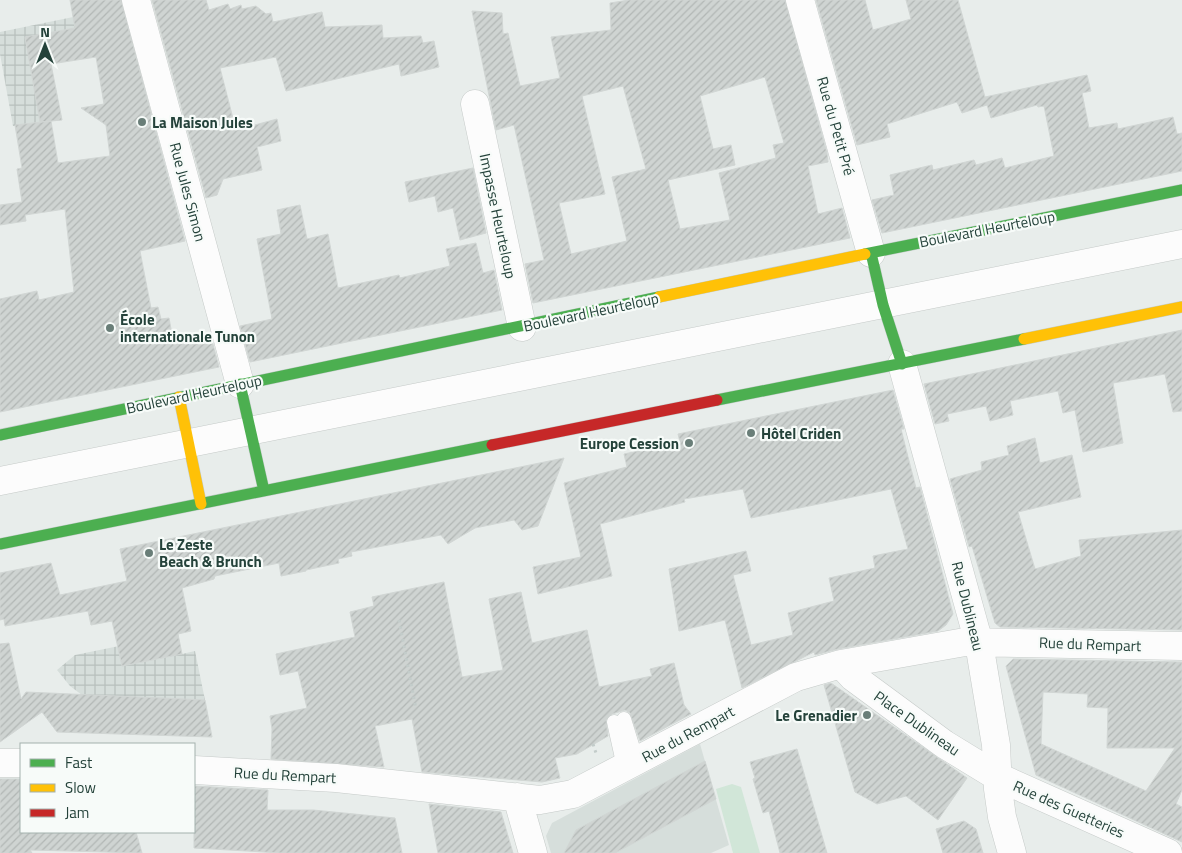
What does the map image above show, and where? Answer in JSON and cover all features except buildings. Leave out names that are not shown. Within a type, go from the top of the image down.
[{"type":"main road","name":"Boulevard Heurteloup","points":[[0,435],[1182,190]]},
{"type":"main road","points":[[871,253],[883,305],[902,364]]},
{"type":"main road","points":[[0,544],[1182,307]]},
{"type":"main road","points":[[240,384],[264,491]]},
{"type":"main road","points":[[179,397],[202,504]]},
{"type":"street","name":"Rue Jules Simon","points":[[136,0],[240,384]]},
{"type":"street","name":"Rue du Petit Pré","points":[[800,0],[871,253]]},
{"type":"street","name":"Impasse Heurteloup","points":[[475,104],[522,327]]},
{"type":"street","points":[[0,481],[1182,244]]},
{"type":"street","name":"Rue Dublineau","points":[[902,364],[979,643],[996,745],[1002,817],[1012,853]]},
{"type":"street","name":"Rue du Rempart","points":[[195,770],[336,778],[540,800],[559,798],[573,794],[796,677],[841,664],[933,646],[979,643],[1182,646]]},
{"type":"street","name":"Place Dublineau","points":[[841,664],[853,677],[929,733],[998,777]]},
{"type":"street","points":[[0,763],[20,763]]},
{"type":"street","name":"Rue des Guetteries","points":[[998,777],[1168,853]]},
{"type":"street","points":[[517,797],[533,853]]},
{"type":"lane","points":[[619,721],[631,764]]},
{"type":"path","points":[[398,620],[416,709]]},
{"type":"shaded area","points":[[122,7],[100,23],[45,34],[62,120],[13,126],[0,54],[0,32]]},
{"type":"shaded area","points":[[178,634],[182,654],[195,651],[205,700],[82,695],[70,686],[57,670],[75,655]]},
{"type":"shaded area","points":[[700,744],[729,845],[711,853],[551,853],[546,836],[552,823]]},
{"type":"green space","points":[[732,784],[741,787],[760,853],[733,853],[716,789]]},
{"type":"traffic: fast","points":[[865,254],[1182,190]]},
{"type":"traffic: fast","points":[[871,253],[883,305],[902,364]]},
{"type":"traffic: fast","points":[[0,435],[659,297]]},
{"type":"traffic: fast","points":[[717,400],[1024,339]]},
{"type":"traffic: fast","points":[[240,384],[264,491]]},
{"type":"traffic: fast","points":[[0,544],[492,445]]},
{"type":"traffic: slow","points":[[659,297],[865,254]]},
{"type":"traffic: slow","points":[[1024,339],[1182,307]]},
{"type":"traffic: slow","points":[[179,397],[201,504]]},
{"type":"traffic: jam","points":[[492,445],[717,400]]},
{"type":"place","name":"La Maison Jules","points":[[142,122]]},
{"type":"place","name":"École internationale Tunon","points":[[110,328]]},
{"type":"place","name":"Hôtel Criden","points":[[751,433]]},
{"type":"place","name":"Europe Cession","points":[[689,443]]},
{"type":"place","name":"Le Zeste Beach & Brunch","points":[[149,553]]},
{"type":"place","name":"Le Grenadier","points":[[867,715]]}]
